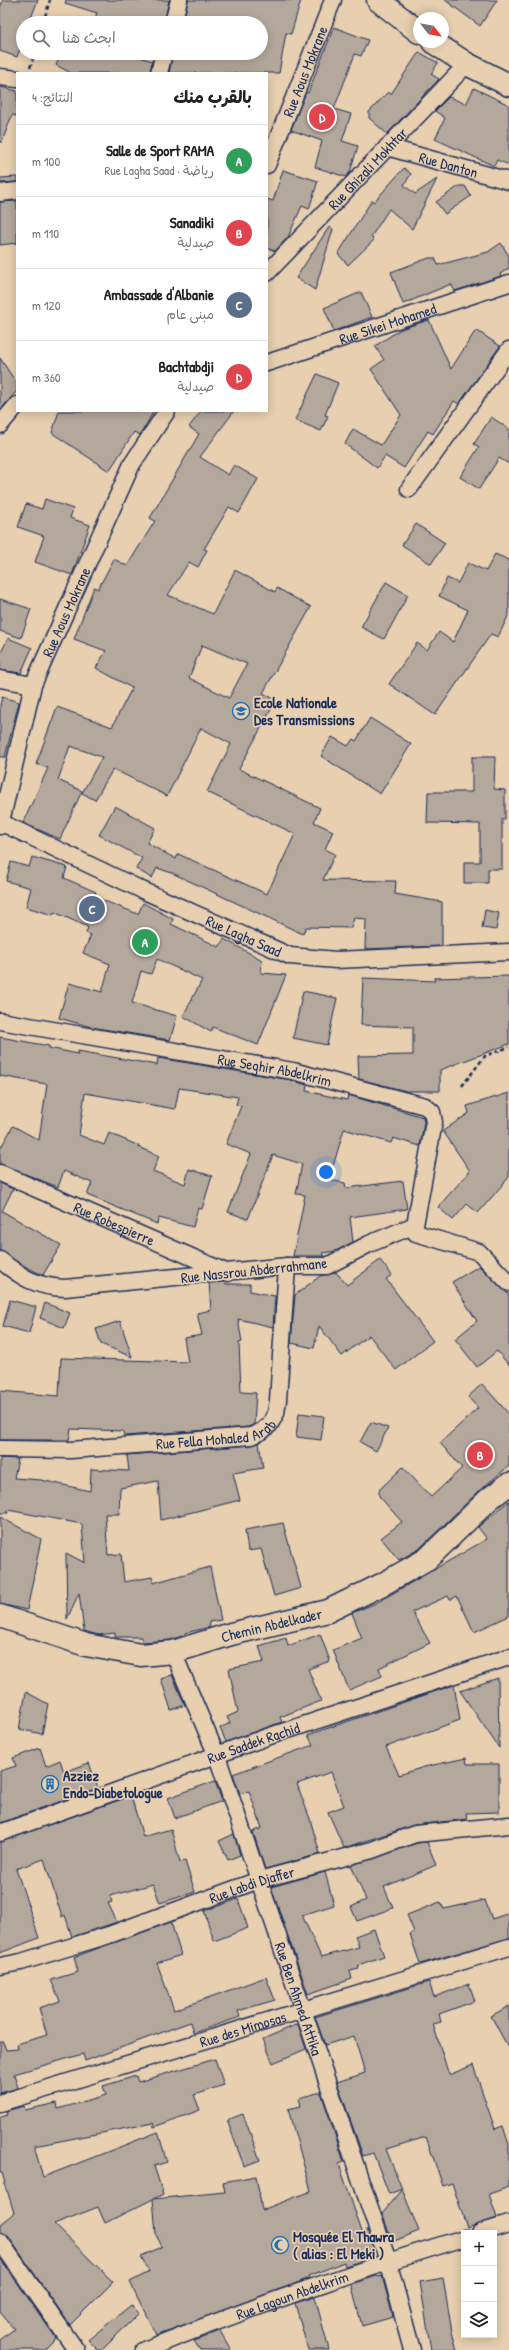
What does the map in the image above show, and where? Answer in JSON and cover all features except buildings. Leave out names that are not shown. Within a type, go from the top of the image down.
[{"type":"street","points":[[175,16],[179,0]]},
{"type":"street","name":"Rue Aous Mokrane","points":[[268,162],[333,0]]},
{"type":"street","points":[[378,0],[413,27]]},
{"type":"street","points":[[443,48],[468,64],[509,85]]},
{"type":"street","points":[[159,72],[162,60]]},
{"type":"street","name":"Rue Ghizali Mokhtar","points":[[268,272],[468,64]]},
{"type":"street","points":[[0,77],[16,79]]},
{"type":"street","name":"Rue Danton","points":[[388,147],[509,181]]},
{"type":"street","points":[[0,193],[16,191]]},
{"type":"street","name":"Rue Sikei Mohamed","points":[[268,363],[509,283]]},
{"type":"street","points":[[409,489],[509,350]]},
{"type":"street","points":[[0,425],[16,406]]},
{"type":"street","name":"Rue Aous Mokrane","points":[[0,824],[33,685],[132,464],[166,412]]},
{"type":"street","points":[[0,679],[33,685]]},
{"type":"street","name":"Rue Lagha Saad","points":[[0,824],[142,890],[290,956],[336,960],[509,952]]},
{"type":"street","name":"Rue Seghir Abdelkrim","points":[[0,1021],[294,1071],[425,1106],[432,1112],[434,1122],[415,1225]]},
{"type":"street","name":"Rue Robespierre","points":[[0,1173],[229,1273]]},
{"type":"street","points":[[415,1225],[416,1233],[479,1252],[509,1283]]},
{"type":"street","name":"Rue Nassrou Abderrahmane","points":[[0,1260],[23,1277],[45,1287],[65,1288],[229,1273],[287,1266],[327,1266],[369,1244],[415,1225]]},
{"type":"street","name":"Rue Fella Mohaled Arab","points":[[0,1449],[71,1450],[250,1436],[262,1431],[270,1424],[278,1400],[287,1266]]},
{"type":"street","name":"Chemin Abdelkader","points":[[0,1616],[86,1645],[141,1655],[174,1652],[231,1634],[328,1612],[383,1584],[427,1559],[489,1499],[509,1484]]},
{"type":"street","name":"Rue Ben Ahmed Attika","points":[[174,1652],[217,1756],[388,2261],[412,2350]]},
{"type":"street","name":"Rue Saddek Rachid","points":[[0,1833],[264,1738],[509,1657]]},
{"type":"street","name":"Rue Labdi Djaffer","points":[[0,1966],[21,1962],[109,1935],[259,1880],[372,1850],[415,1834],[509,1825]]},
{"type":"street","name":"Rue des Mimosas","points":[[0,2104],[303,2009],[509,1947]]},
{"type":"street","points":[[490,2230],[509,2224]]},
{"type":"street","name":"Rue Lagoun Abdelkrim","points":[[144,2350],[208,2324],[388,2261],[461,2239]]},
{"type":"street","points":[[0,2241],[76,2350]]},
{"type":"path","points":[[45,16],[50,0]]},
{"type":"path","points":[[29,72],[33,60]]},
{"type":"path","points":[[462,1086],[485,1056],[509,1047]]},
{"type":"place","name":"Bachtabdji","points":[[322,117]]},
{"type":"place","name":"Ecole Nationale Des Transmissions","points":[[241,711]]},
{"type":"place","name":"Ambassade d'Albanie","points":[[92,909]]},
{"type":"place","name":"Salle de Sport RAMA","points":[[145,942]]},
{"type":"place","name":"Sanadiki","points":[[480,1455]]},
{"type":"place","name":"Azziez Endo-Diabetologue","points":[[50,1784]]},
{"type":"place","name":"Mosquée El Thawra ( alias : El Meki )","points":[[280,2245]]}]
